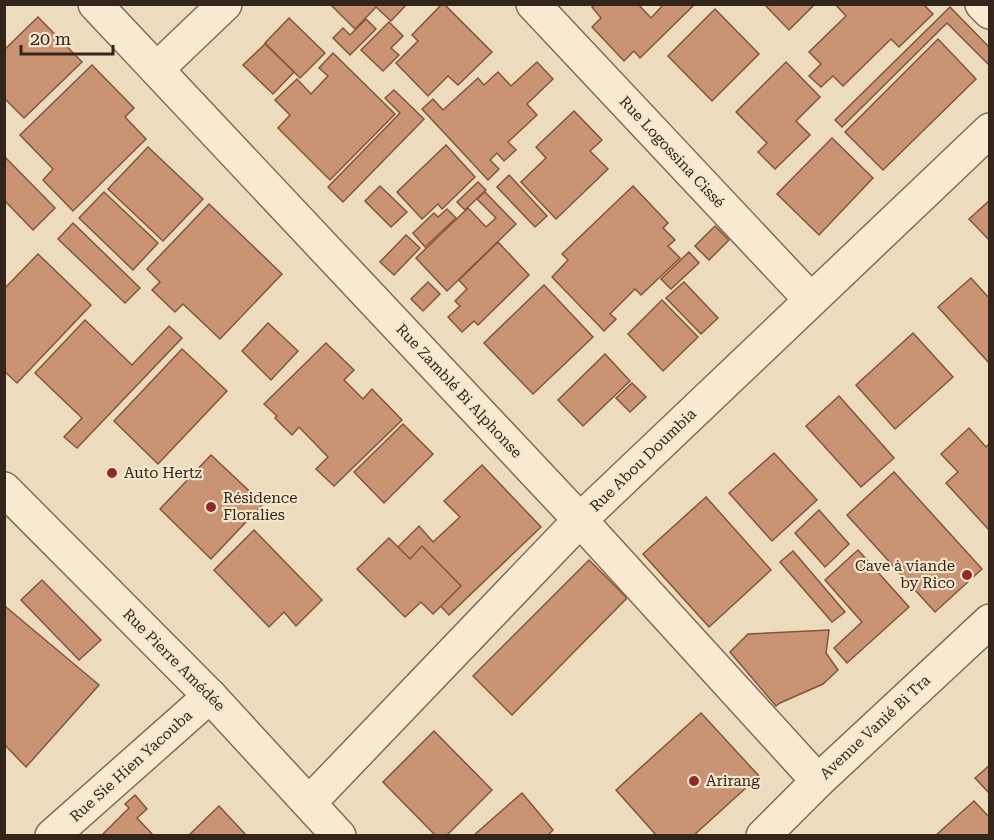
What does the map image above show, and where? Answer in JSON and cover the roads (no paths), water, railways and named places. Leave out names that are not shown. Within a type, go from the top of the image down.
[{"type":"street","name":"Rue Zamblé Bi Alphonse","points":[[95,4],[580,520],[818,781]]},
{"type":"street","points":[[157,69],[225,4]]},
{"type":"street","name":"Rue Logossina Cissé","points":[[533,4],[812,300]]},
{"type":"street","points":[[982,4],[990,12]]},
{"type":"street","name":"Rue Abou Doumbia","points":[[309,803],[580,520],[990,130]]},
{"type":"street","name":"Rue Pierre Amédée","points":[[4,489],[210,696],[339,836]]},
{"type":"street","name":"Avenue Vanié Bi Tra","points":[[763,836],[818,781],[990,621]]},
{"type":"street","name":"Rue Sie Hien Yacouba","points":[[52,836],[210,696]]},
{"type":"place","name":"Auto Hertz","points":[[112,473]]},
{"type":"place","name":"Résidence Floralies","points":[[211,507]]},
{"type":"place","name":"Cave à viande by Rico","points":[[967,575]]},
{"type":"place","name":"Arirang","points":[[694,781]]}]
